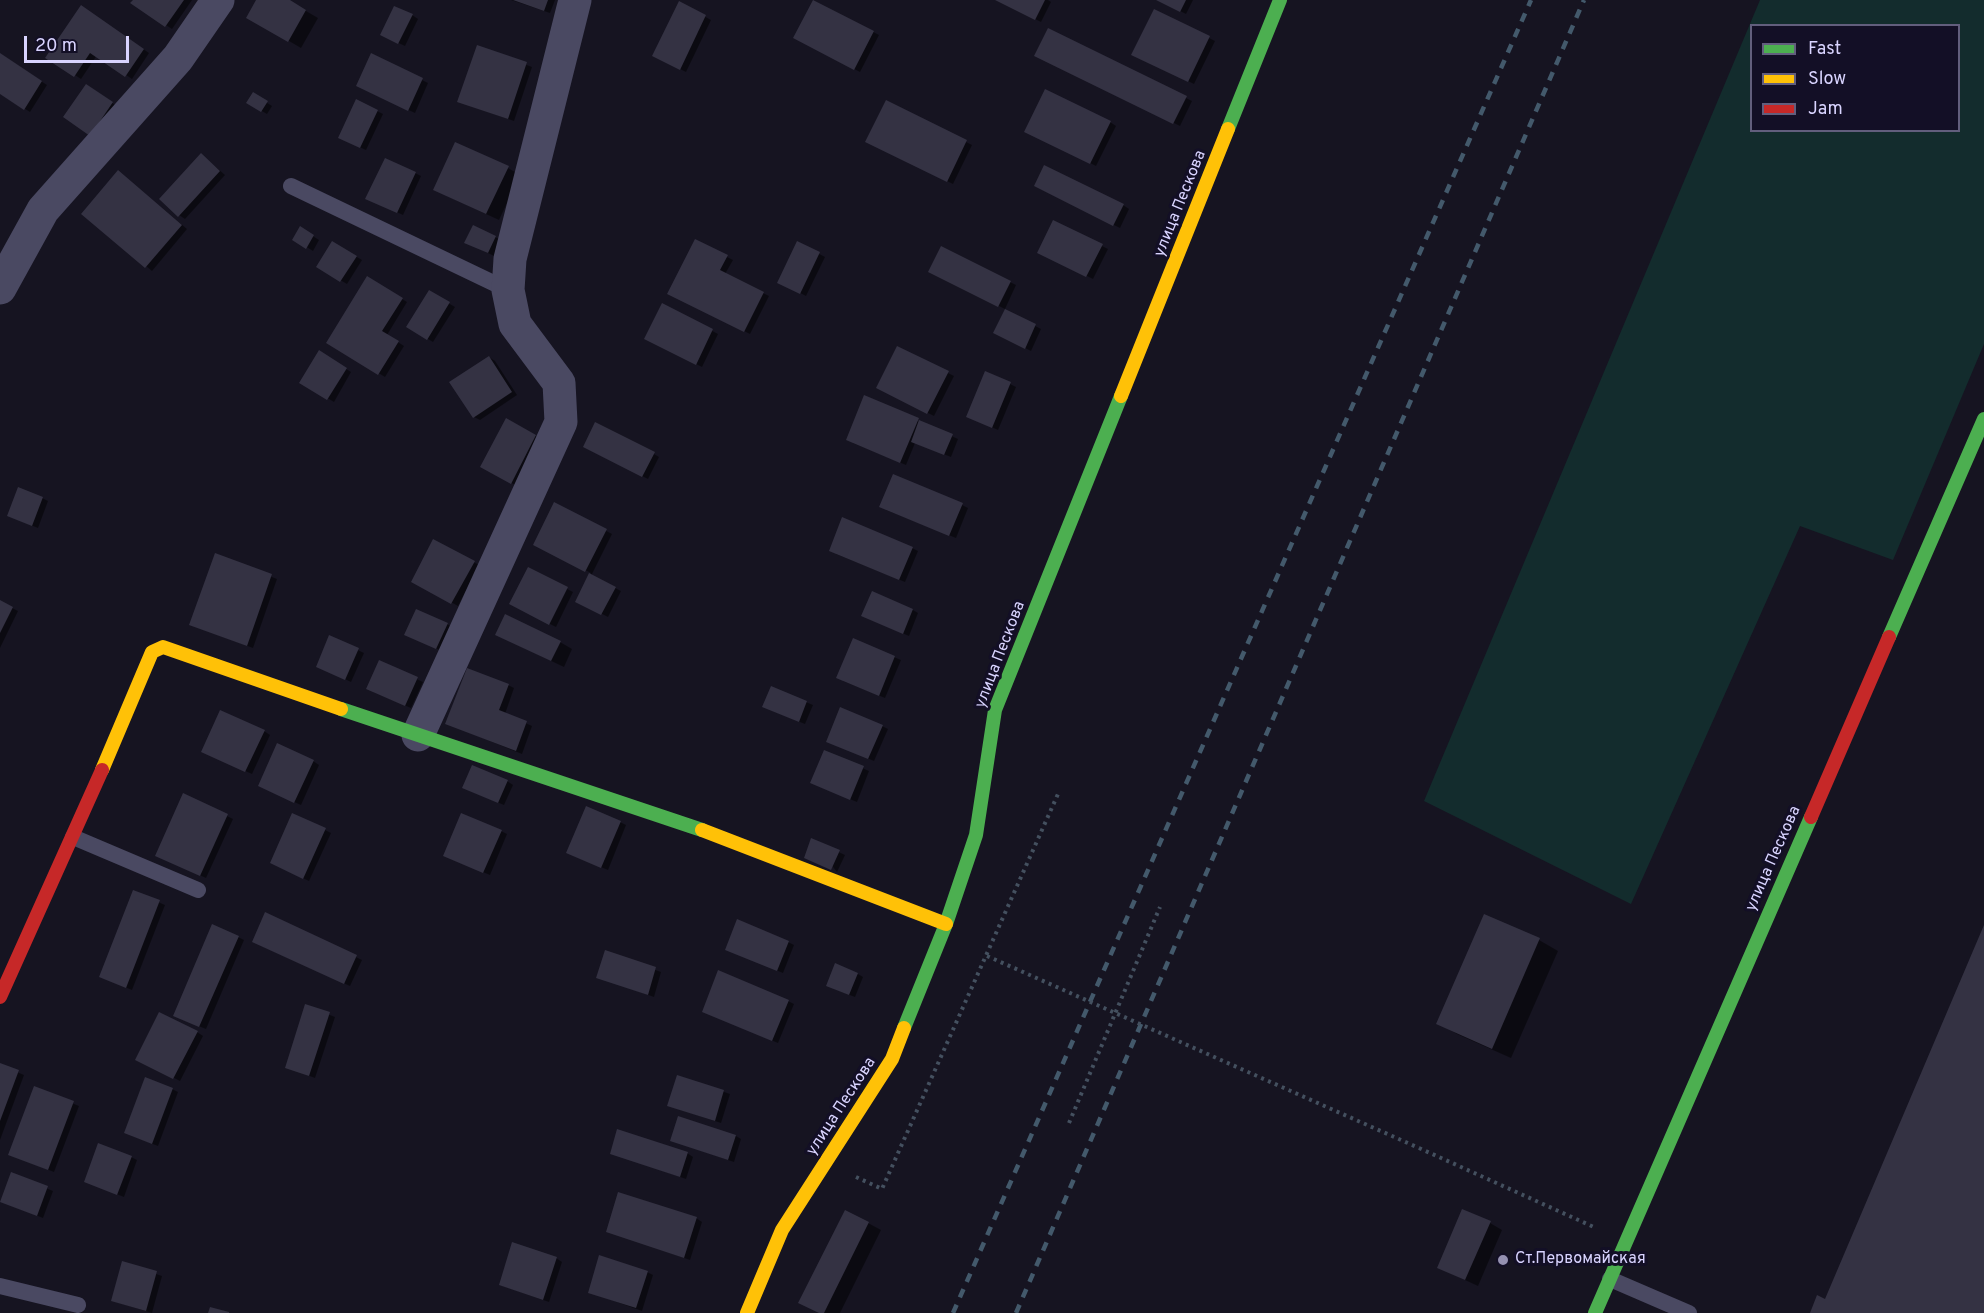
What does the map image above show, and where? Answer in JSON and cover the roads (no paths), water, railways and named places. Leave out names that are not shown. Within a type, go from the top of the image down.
[{"type":"street","points":[[0,288],[43,210],[178,58],[218,0]]},
{"type":"street","points":[[418,735],[561,422],[559,383],[515,324],[508,290],[510,259],[574,0]]},
{"type":"street","name":"улица Пескова","points":[[747,1313],[782,1230],[892,1059],[946,924],[976,835],[995,710],[1280,0]]},
{"type":"street","name":"улица Пескова","points":[[1595,1313],[1984,419]]},
{"type":"street","points":[[0,997],[73,837],[152,652],[163,647],[681,822],[946,924]]},
{"type":"lane","points":[[291,186],[508,290]]},
{"type":"lane","points":[[73,837],[198,890]]},
{"type":"lane","points":[[1610,1279],[1689,1313]]},
{"type":"lane","points":[[0,1286],[78,1305]]},
{"type":"railway","points":[[953,1313],[1531,0]]},
{"type":"railway","points":[[1016,1313],[1584,0]]},
{"type":"place","name":"Ст.Первомайская","points":[[1503,1260]]}]
